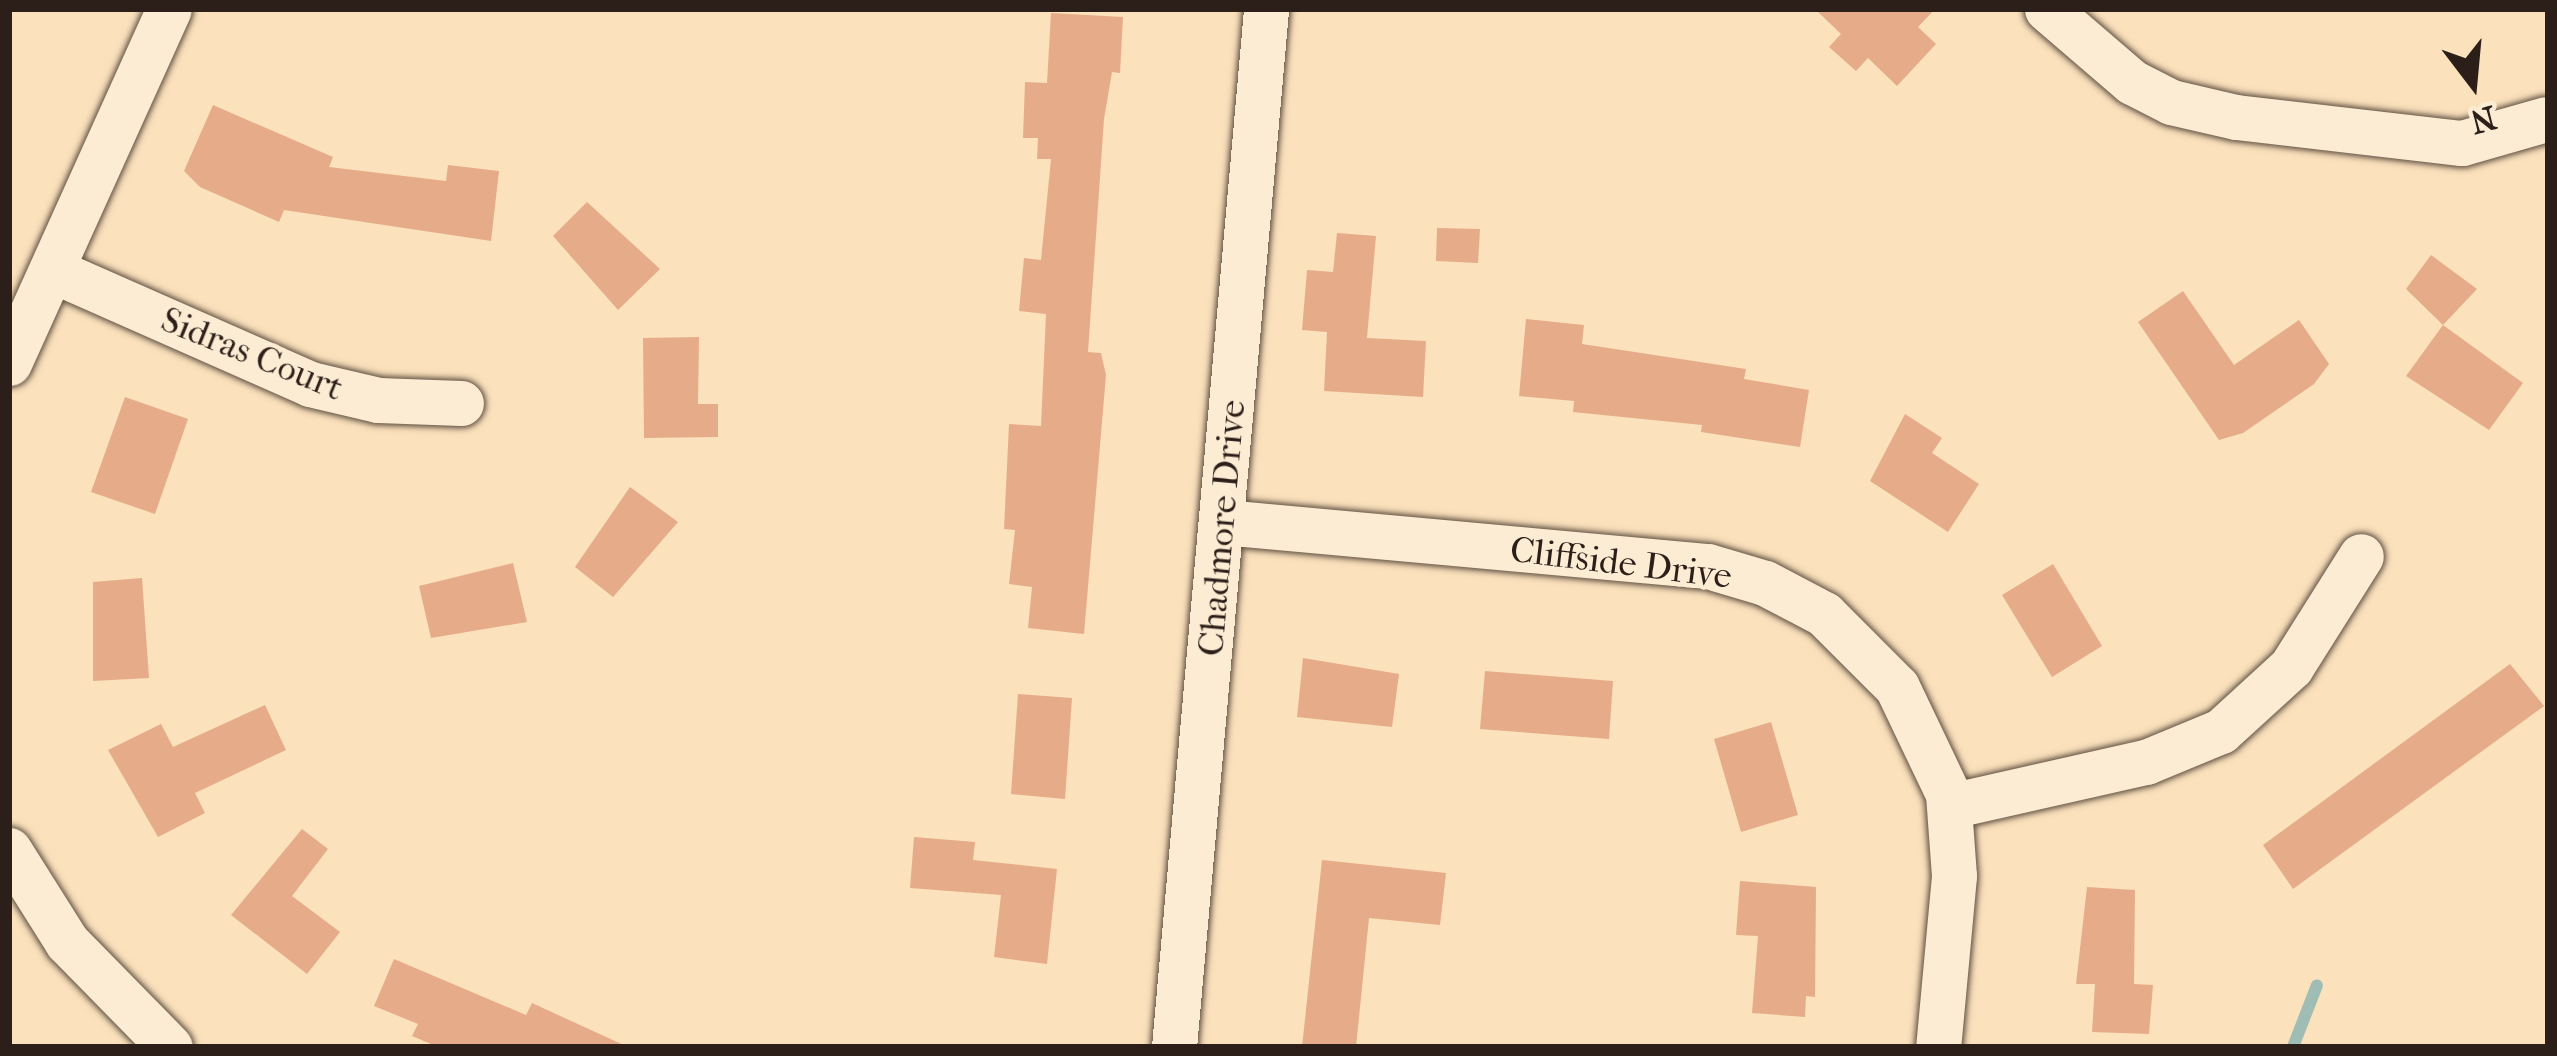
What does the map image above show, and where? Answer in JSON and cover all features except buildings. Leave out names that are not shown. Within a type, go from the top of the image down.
[{"type":"street","points":[[9,363],[169,9]]},
{"type":"street","name":"Chadmore Drive","points":[[1174,1047],[1266,9]]},
{"type":"street","points":[[2047,9],[2132,82],[2171,102],[2236,117],[2462,143],[2546,119]]},
{"type":"street","name":"Sidras Court","points":[[52,270],[310,384],[378,400],[461,403]]},
{"type":"street","name":"Cliffside Drive","points":[[1223,522],[1708,566],[1765,583],[1824,614],[1870,653],[1928,743],[1950,806],[1954,876],[1939,1047]]},
{"type":"street","points":[[1950,806],[2146,762],[2221,731],[2291,667],[2361,556]]},
{"type":"street","points":[[9,850],[67,942],[170,1047]]},
{"type":"waterway","points":[[2293,1047],[2317,985]]}]
